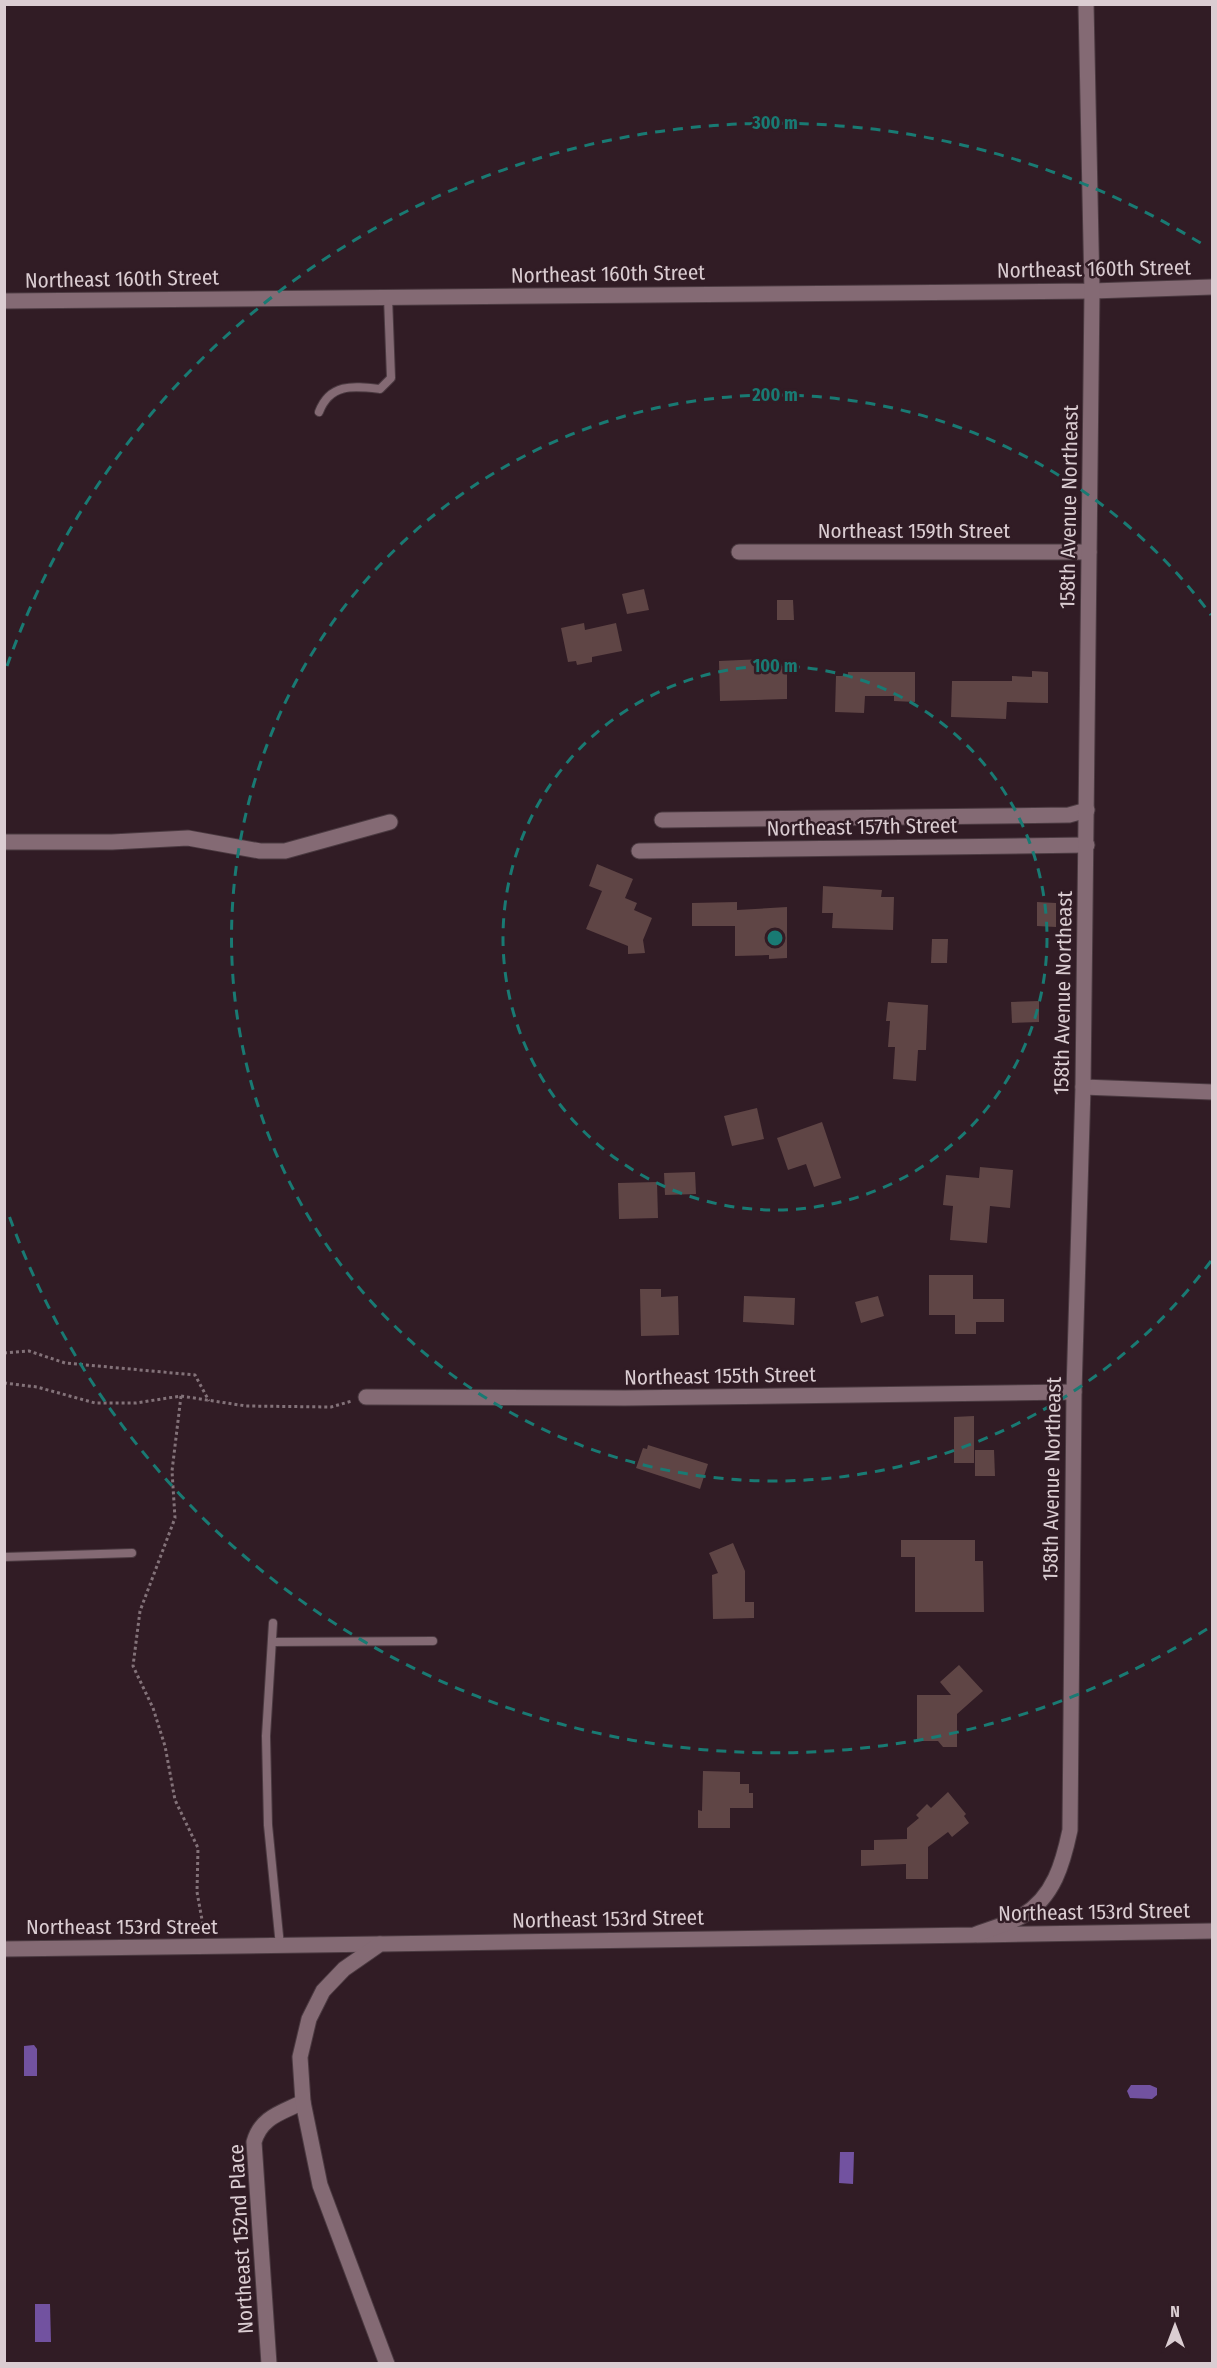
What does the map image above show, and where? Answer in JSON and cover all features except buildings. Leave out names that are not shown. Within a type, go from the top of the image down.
[{"type":"street","name":"158th Avenue Northeast","points":[[974,1935],[1023,1915],[1048,1892],[1062,1865],[1070,1830],[1074,1392],[1083,1087],[1087,810],[1092,291],[1086,4]]},
{"type":"street","name":"Northeast 160th Street","points":[[4,301],[1092,291],[1212,287]]},
{"type":"street","name":"Northeast 159th Street","points":[[739,552],[1089,552]]},
{"type":"street","points":[[662,820],[1069,815],[1087,810]]},
{"type":"street","points":[[4,842],[112,843],[188,838],[260,851],[285,851],[390,822]]},
{"type":"street","name":"Northeast 157th Street","points":[[639,851],[1086,845]]},
{"type":"street","points":[[1083,1087],[1212,1092]]},
{"type":"street","name":"Northeast 155th Street","points":[[366,1397],[625,1398],[1074,1392]]},
{"type":"street","name":"Northeast 153rd Street","points":[[4,1949],[280,1947],[1212,1931]]},
{"type":"street","points":[[380,1944],[344,1969],[323,1991],[309,2019],[300,2057],[303,2102],[320,2186],[387,2364]]},
{"type":"street","name":"Northeast 152nd Place","points":[[268,2364],[254,2142],[258,2129],[270,2118],[303,2102]]},
{"type":"lane","points":[[319,412],[323,401],[334,390],[358,386],[380,389],[391,378],[388,297]]},
{"type":"lane","points":[[4,1557],[132,1553]]},
{"type":"lane","points":[[273,1623],[266,1736],[268,1825],[280,1947]]},
{"type":"lane","points":[[272,1642],[433,1641]]},
{"type":"path","points":[[4,1353],[29,1351],[65,1363],[195,1375],[209,1401]]},
{"type":"path","points":[[4,1383],[37,1387],[95,1403],[136,1403],[181,1396],[246,1406],[331,1407],[366,1397]]},
{"type":"path","points":[[181,1396],[172,1471],[175,1518],[140,1611],[133,1666],[153,1708],[165,1746],[174,1800],[198,1848],[196,1892],[207,1947]]},
{"type":"shaded area","points":[[34,2045],[37,2049],[37,2076],[24,2076],[24,2046]]},
{"type":"shaded area","points":[[1131,2085],[1150,2085],[1157,2088],[1157,2095],[1152,2099],[1130,2098],[1127,2091]]},
{"type":"shaded area","points":[[840,2152],[854,2152],[853,2184],[839,2183]]},
{"type":"shaded area","points":[[35,2304],[50,2304],[51,2342],[35,2342]]}]
